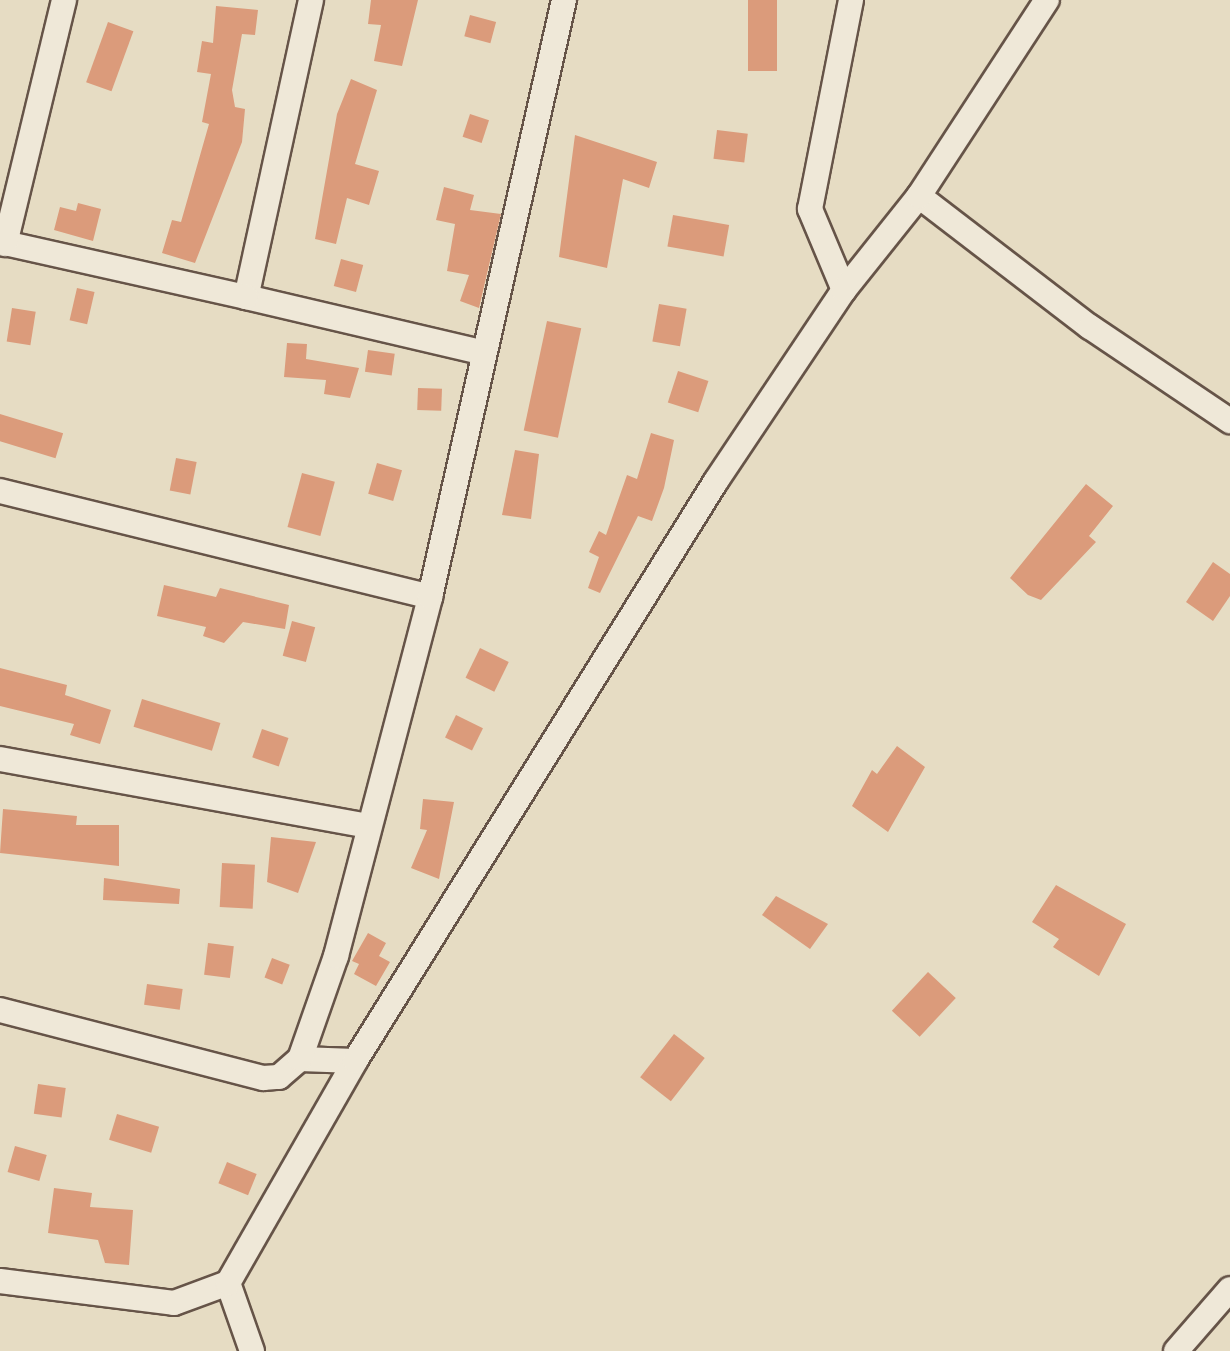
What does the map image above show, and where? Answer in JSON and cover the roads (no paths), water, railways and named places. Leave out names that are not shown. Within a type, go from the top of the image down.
[{"type":"street","points":[[64,0],[2,243],[480,352]]},
{"type":"street","points":[[246,297],[311,0]]},
{"type":"street","points":[[0,1010],[263,1078],[279,1077],[300,1059],[369,826],[430,597],[480,352],[564,0]]},
{"type":"street","points":[[844,290],[810,209],[851,0]]},
{"type":"street","points":[[0,1281],[174,1303],[228,1283],[355,1061],[844,290],[919,196],[1047,0]]},
{"type":"street","points":[[919,196],[1230,421]]},
{"type":"street","points":[[0,491],[430,597]]},
{"type":"street","points":[[0,759],[369,826]]},
{"type":"street","points":[[300,1059],[355,1061]]},
{"type":"street","points":[[228,1283],[252,1351]]},
{"type":"street","points":[[1176,1351],[1230,1289]]}]
